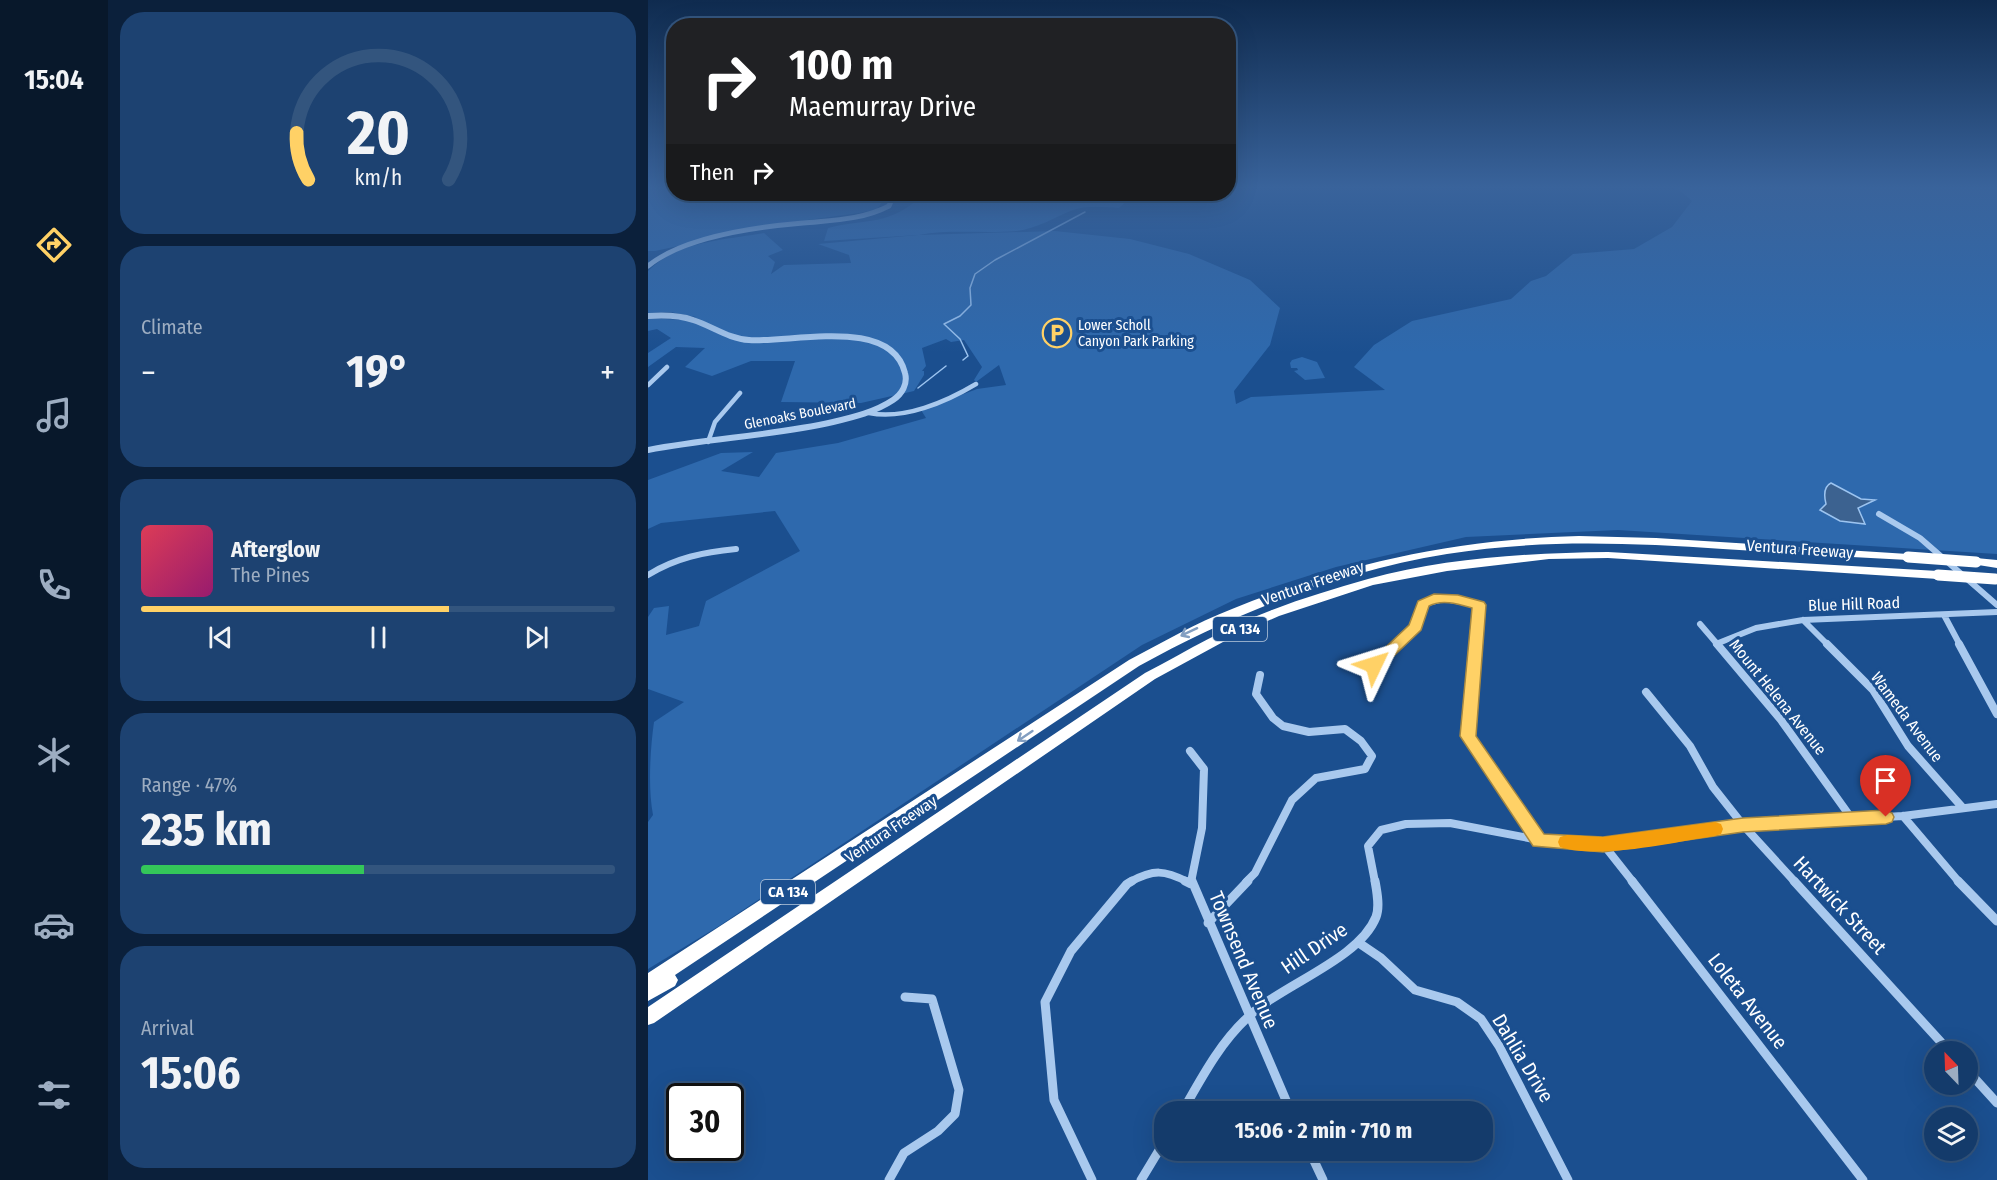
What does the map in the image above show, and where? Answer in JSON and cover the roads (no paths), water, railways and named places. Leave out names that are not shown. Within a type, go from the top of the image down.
[{"type":"highway","name":"Ventura Freeway","points":[[648,983],[1134,663],[1178,637],[1262,600],[1273,600],[1329,581],[1416,560],[1472,551],[1539,546],[1642,545],[1910,560],[1991,571]]},
{"type":"highway","points":[[648,1007],[1144,673],[1219,632],[1293,601],[1401,570],[1484,557],[1554,551],[1634,551],[1936,573]]},
{"type":"highway","name":"Ventura Freeway","points":[[648,1017],[1150,676],[1230,633],[1321,596],[1371,582],[1447,567],[1549,556],[1608,555],[1936,573],[1991,571]]},
{"type":"highway","points":[[648,993],[906,821],[928,800]]},
{"type":"street","points":[[648,266],[664,253],[694,243]]},
{"type":"street","name":"Glenoaks Boulevard","points":[[648,316],[678,317],[694,321],[726,335],[750,340],[849,337],[884,344],[899,353],[903,359],[906,383],[896,398],[870,412],[787,432],[648,450]]},
{"type":"street","points":[[648,385],[667,367]]},
{"type":"street","points":[[870,412],[884,416],[945,401],[964,393],[976,384]]},
{"type":"street","points":[[708,442],[715,422],[740,393]]},
{"type":"street","points":[[1879,514],[1920,538],[1997,605]]},
{"type":"street","points":[[648,575],[675,561],[700,554],[736,549]]},
{"type":"street","points":[[1374,665],[1416,627],[1423,604],[1434,598],[1458,599],[1479,605],[1468,736],[1539,840]]},
{"type":"street","name":"Blue Hill Road","points":[[1716,644],[1755,628],[1803,620],[1997,612]]},
{"type":"street","points":[[1944,615],[1997,714]]},
{"type":"street","name":"Wameda Avenue","points":[[1803,620],[1873,690],[1908,746],[1962,807]]},
{"type":"street","name":"Mount Helena Avenue","points":[[1700,624],[1781,720],[1852,819]]},
{"type":"street","points":[[1208,923],[1255,873],[1292,800],[1316,778],[1365,769],[1372,756],[1360,741],[1345,729],[1310,733],[1290,729],[1275,720],[1256,693],[1260,675]]},
{"type":"street","name":"Hartwick Street","points":[[1646,692],[1690,746],[1713,787],[1743,825],[1940,1041]]},
{"type":"street","name":"Townsend Avenue","points":[[1190,751],[1204,769],[1202,828],[1191,884],[1286,1101]]},
{"type":"street","name":"Hill Drive","points":[[1189,1101],[1223,1043],[1257,1008],[1359,943],[1378,916],[1375,882],[1368,846],[1381,830],[1406,824],[1450,823],[1539,840],[1603,844],[1743,825],[1903,816],[1997,804]]},
{"type":"street","points":[[1903,816],[1969,894],[1997,921]]},
{"type":"street","name":"Loleta Avenue","points":[[1603,844],[1863,1180]]},
{"type":"street","points":[[1092,1180],[1054,1100],[1045,1002],[1071,951],[1127,884],[1143,875],[1168,872],[1191,884]]},
{"type":"street","name":"Dahlia Drive","points":[[1359,943],[1381,958],[1415,990],[1457,1002],[1481,1019],[1499,1046],[1538,1118],[1568,1180]]},
{"type":"street","points":[[890,1180],[904,1153],[938,1131],[955,1114],[959,1090],[932,999],[905,997]]},
{"type":"street","points":[[1978,1082],[1997,1103]]},
{"type":"street","points":[[1141,1180],[1154,1159]]},
{"type":"street","points":[[1314,1161],[1323,1180]]},
{"type":"waterway","points":[[963,360],[968,356],[960,339],[944,324],[960,316],[971,305],[970,288],[975,274],[1027,243]]},
{"type":"waterway","points":[[918,388],[946,366]]},
{"type":"place","name":"Lower Scholl Canyon Park Parking","points":[[1057,333]]}]
